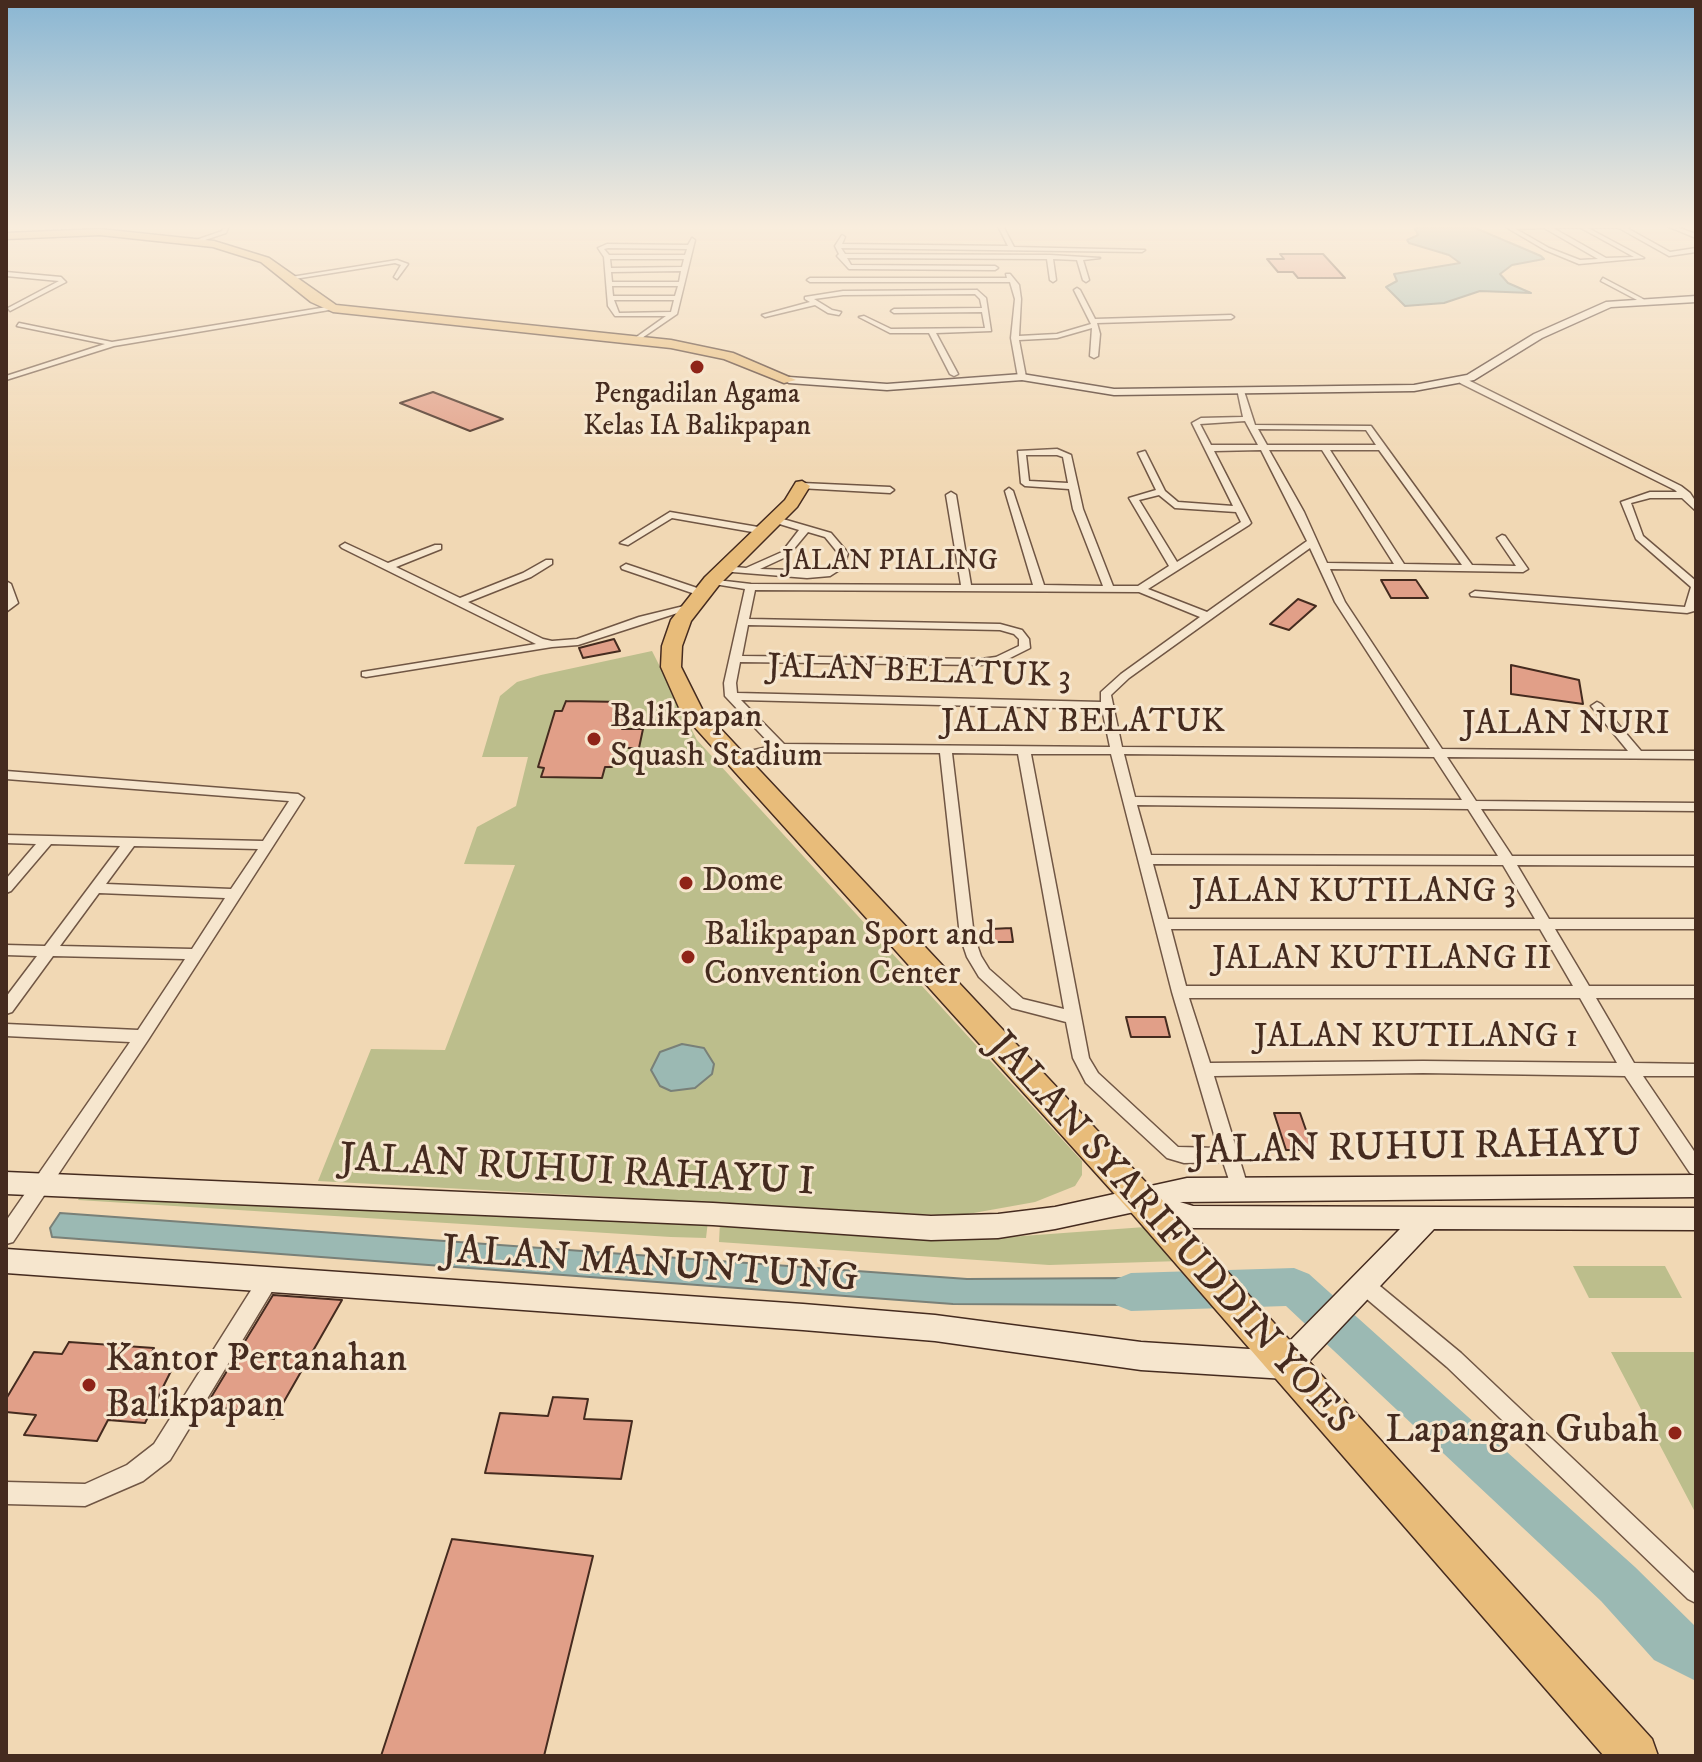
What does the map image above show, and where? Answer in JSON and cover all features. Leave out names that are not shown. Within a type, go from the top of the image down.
[{"type":"highway","points":[[335,308],[637,339],[714,353],[789,380]]},
{"type":"highway","name":"JALAN SYARIFUDDIN YOES","points":[[802,486],[675,633],[671,667],[692,712],[1142,1201],[1244,1317],[1296,1354],[1635,1756]]},
{"type":"street","points":[[6,378],[113,344],[332,308]]},
{"type":"street","points":[[637,339],[673,308]]},
{"type":"street","points":[[765,315],[793,308]]},
{"type":"street","points":[[824,308],[839,313]]},
{"type":"street","points":[[1017,308],[1016,335],[1022,377]]},
{"type":"street","points":[[1086,308],[1097,334],[1094,356]]},
{"type":"street","points":[[789,380],[887,387],[1022,377],[1103,392],[1385,390],[1463,381],[1587,311],[1601,308]]},
{"type":"street","points":[[894,311],[982,310],[989,330]]},
{"type":"street","points":[[862,317],[890,331],[989,330],[1016,335],[1057,336],[1094,323],[1231,317]]},
{"type":"street","points":[[19,325],[113,344]]},
{"type":"street","points":[[932,331],[954,374]]},
{"type":"street","points":[[1463,381],[1692,495],[1696,508]]},
{"type":"street","points":[[1240,391],[1250,423],[1266,449],[1340,602],[1435,753],[1507,859],[1629,1069],[1690,1161]]},
{"type":"street","points":[[1140,589],[1246,523],[1198,421],[1366,427],[1469,568]]},
{"type":"street","points":[[1209,448],[1381,447]]},
{"type":"street","points":[[1325,448],[1400,566]]},
{"type":"street","points":[[1072,486],[1036,485],[1023,480],[1021,453],[1067,455],[1072,486],[1109,588]]},
{"type":"street","points":[[1142,453],[1161,492],[1181,507],[1239,509]]},
{"type":"street","points":[[802,486],[890,490]]},
{"type":"street","points":[[1009,491],[1039,587]]},
{"type":"street","points":[[1161,492],[1134,498],[1174,566]]},
{"type":"street","points":[[951,495],[966,587]]},
{"type":"street","points":[[1475,594],[1690,609],[1696,587],[1639,537],[1626,502],[1650,495],[1692,495]]},
{"type":"street","points":[[625,543],[670,515],[805,529],[828,535],[843,553],[836,569],[826,574],[715,584]]},
{"type":"street","points":[[366,674],[578,642],[643,619],[785,554],[805,529]]},
{"type":"street","points":[[1323,566],[1523,569],[1502,538]]},
{"type":"street","points":[[1239,1187],[1180,992],[1117,752],[1105,694],[1207,616],[1259,583],[1312,542]]},
{"type":"street","points":[[345,546],[552,644]]},
{"type":"street","points":[[389,566],[438,547]]},
{"type":"street","points":[[459,602],[527,575],[549,562]]},
{"type":"street","points":[[626,567],[715,584],[751,587]]},
{"type":"street","points":[[6,584],[13,603],[6,609]]},
{"type":"street","name":"JALAN PIALING","points":[[731,696],[735,659],[751,587],[1140,589],[1207,616]]},
{"type":"street","points":[[735,659],[981,662],[998,660],[1024,648],[1024,639],[1018,632],[1000,627],[743,622]]},
{"type":"street","points":[[731,696],[781,748]]},
{"type":"street","name":"JALAN BELATUK 3","points":[[731,696],[1107,706]]},
{"type":"street","points":[[1597,706],[1637,754]]},
{"type":"street","name":"JALAN BELATUK","points":[[732,759],[781,748],[946,752],[1435,753]]},
{"type":"street","points":[[1024,751],[1081,1058],[1092,1078],[1173,1153],[1184,1156],[1228,1155]]},
{"type":"street","points":[[946,752],[967,936],[974,957],[984,973],[1018,1004],[1072,1017]]},
{"type":"street","name":"JALAN NURI","points":[[1435,753],[1696,755]]},
{"type":"street","points":[[6,775],[298,798],[6,1236]]},
{"type":"street","points":[[1131,801],[1696,807]]},
{"type":"street","points":[[6,839],[267,845]]},
{"type":"street","points":[[6,888],[47,840]]},
{"type":"street","points":[[6,1008],[130,842]]},
{"type":"street","points":[[1146,859],[1696,861]]},
{"type":"street","points":[[94,888],[235,894]]},
{"type":"street","name":"JALAN KUTILANG 3","points":[[1163,924],[1696,924]]},
{"type":"street","points":[[6,950],[195,954]]},
{"type":"street","name":"JALAN KUTILANG II","points":[[1180,992],[1696,992]]},
{"type":"street","points":[[6,1030],[142,1036]]},
{"type":"street","name":"JALAN KUTILANG 1","points":[[1202,1070],[1696,1070]]},
{"type":"street","name":"JALAN RUHUI RAHAYU I","points":[[6,1183],[33,1194],[713,1214],[903,1227],[998,1226],[1142,1201]]},
{"type":"street","name":"JALAN RUHUI RAHAYU","points":[[1142,1201],[1187,1189],[1239,1187],[1696,1186]]},
{"type":"street","name":"JALAN RUHUI RAHAYU","points":[[1142,1201],[1193,1217],[1696,1219]]},
{"type":"street","name":"JALAN RUHUI RAHAYU","points":[[1296,1354],[1430,1216]]},
{"type":"street","name":"JALAN MANUNTUNG","points":[[6,1261],[935,1328],[1141,1356],[1296,1354]]},
{"type":"street","points":[[6,1493],[85,1495],[135,1473],[162,1452],[267,1282]]},
{"type":"street","points":[[1354,1291],[1454,1360],[1696,1591]]},
{"type":"green space","name":"Balikpapan Sport and Convention Center","points":[[652,651],[697,740],[1082,1161],[1082,1175],[1075,1186],[1035,1202],[957,1216],[318,1181],[371,1049],[445,1050],[515,865],[464,864],[477,827],[516,806],[528,757],[482,757],[500,696],[517,682]]},
{"type":"green space","points":[[85,1187],[708,1221],[706,1238],[671,1237],[78,1200]]},
{"type":"green space","points":[[720,1222],[982,1239],[1145,1227],[1181,1261],[1049,1265],[719,1242]]},
{"type":"green space","points":[[1573,1266],[1665,1266],[1682,1298],[1589,1298]]},
{"type":"green space","name":"Lapangan Gubah","points":[[1611,1352],[1696,1352],[1696,1514]]},
{"type":"water","points":[[682,1044],[704,1048],[714,1064],[712,1074],[695,1088],[671,1091],[660,1086],[651,1070],[660,1052]]},
{"type":"water","points":[[60,1213],[967,1279],[1130,1278],[1132,1305],[953,1304],[52,1237],[50,1228]]},
{"type":"building","points":[[433,392],[503,419],[470,431],[400,403]]},
{"type":"building","points":[[1381,580],[1416,580],[1428,598],[1391,598]]},
{"type":"building","points":[[1298,599],[1316,606],[1289,630],[1270,624]]},
{"type":"building","points":[[614,639],[620,651],[583,658],[579,648]]},
{"type":"building","points":[[1511,665],[1579,680],[1583,704],[1511,694]]},
{"type":"building","name":"Balikpapan Squash Stadium","points":[[566,701],[623,702],[621,711],[626,711],[622,729],[643,729],[639,748],[617,748],[612,767],[605,767],[602,778],[541,777],[544,768],[538,767],[555,711],[562,711]]},
{"type":"building","points":[[1011,928],[1013,942],[993,942],[991,929]]},
{"type":"building","points":[[1126,1017],[1165,1017],[1170,1037],[1131,1037]]},
{"type":"building","points":[[1274,1113],[1300,1113],[1313,1150],[1286,1150]]},
{"type":"building","points":[[273,1295],[342,1300],[274,1419],[207,1404]]},
{"type":"building","name":"Kantor Pertanahan Balikpapan","points":[[69,1342],[154,1348],[143,1369],[171,1371],[145,1423],[108,1420],[97,1441],[24,1435],[36,1415],[6,1412],[6,1399],[34,1352],[62,1354]]},
{"type":"building","points":[[553,1397],[588,1399],[584,1419],[632,1421],[621,1479],[485,1473],[500,1413],[548,1416]]},
{"type":"building","points":[[452,1539],[593,1556],[544,1756],[381,1756]]},
{"type":"waterway","points":[[1131,1292],[1294,1287],[1618,1584],[1672,1642],[1696,1655]]},
{"type":"place","name":"Pengadilan Agama Kelas IA Balikpapan","points":[[697,367]]},
{"type":"place","name":"Balikpapan Squash Stadium","points":[[594,739]]},
{"type":"place","name":"Dome","points":[[686,883]]},
{"type":"place","name":"Balikpapan Sport and Convention Center","points":[[688,957]]},
{"type":"place","name":"Kantor Pertanahan Balikpapan","points":[[89,1385]]},
{"type":"place","name":"Lapangan Gubah","points":[[1675,1433]]}]
